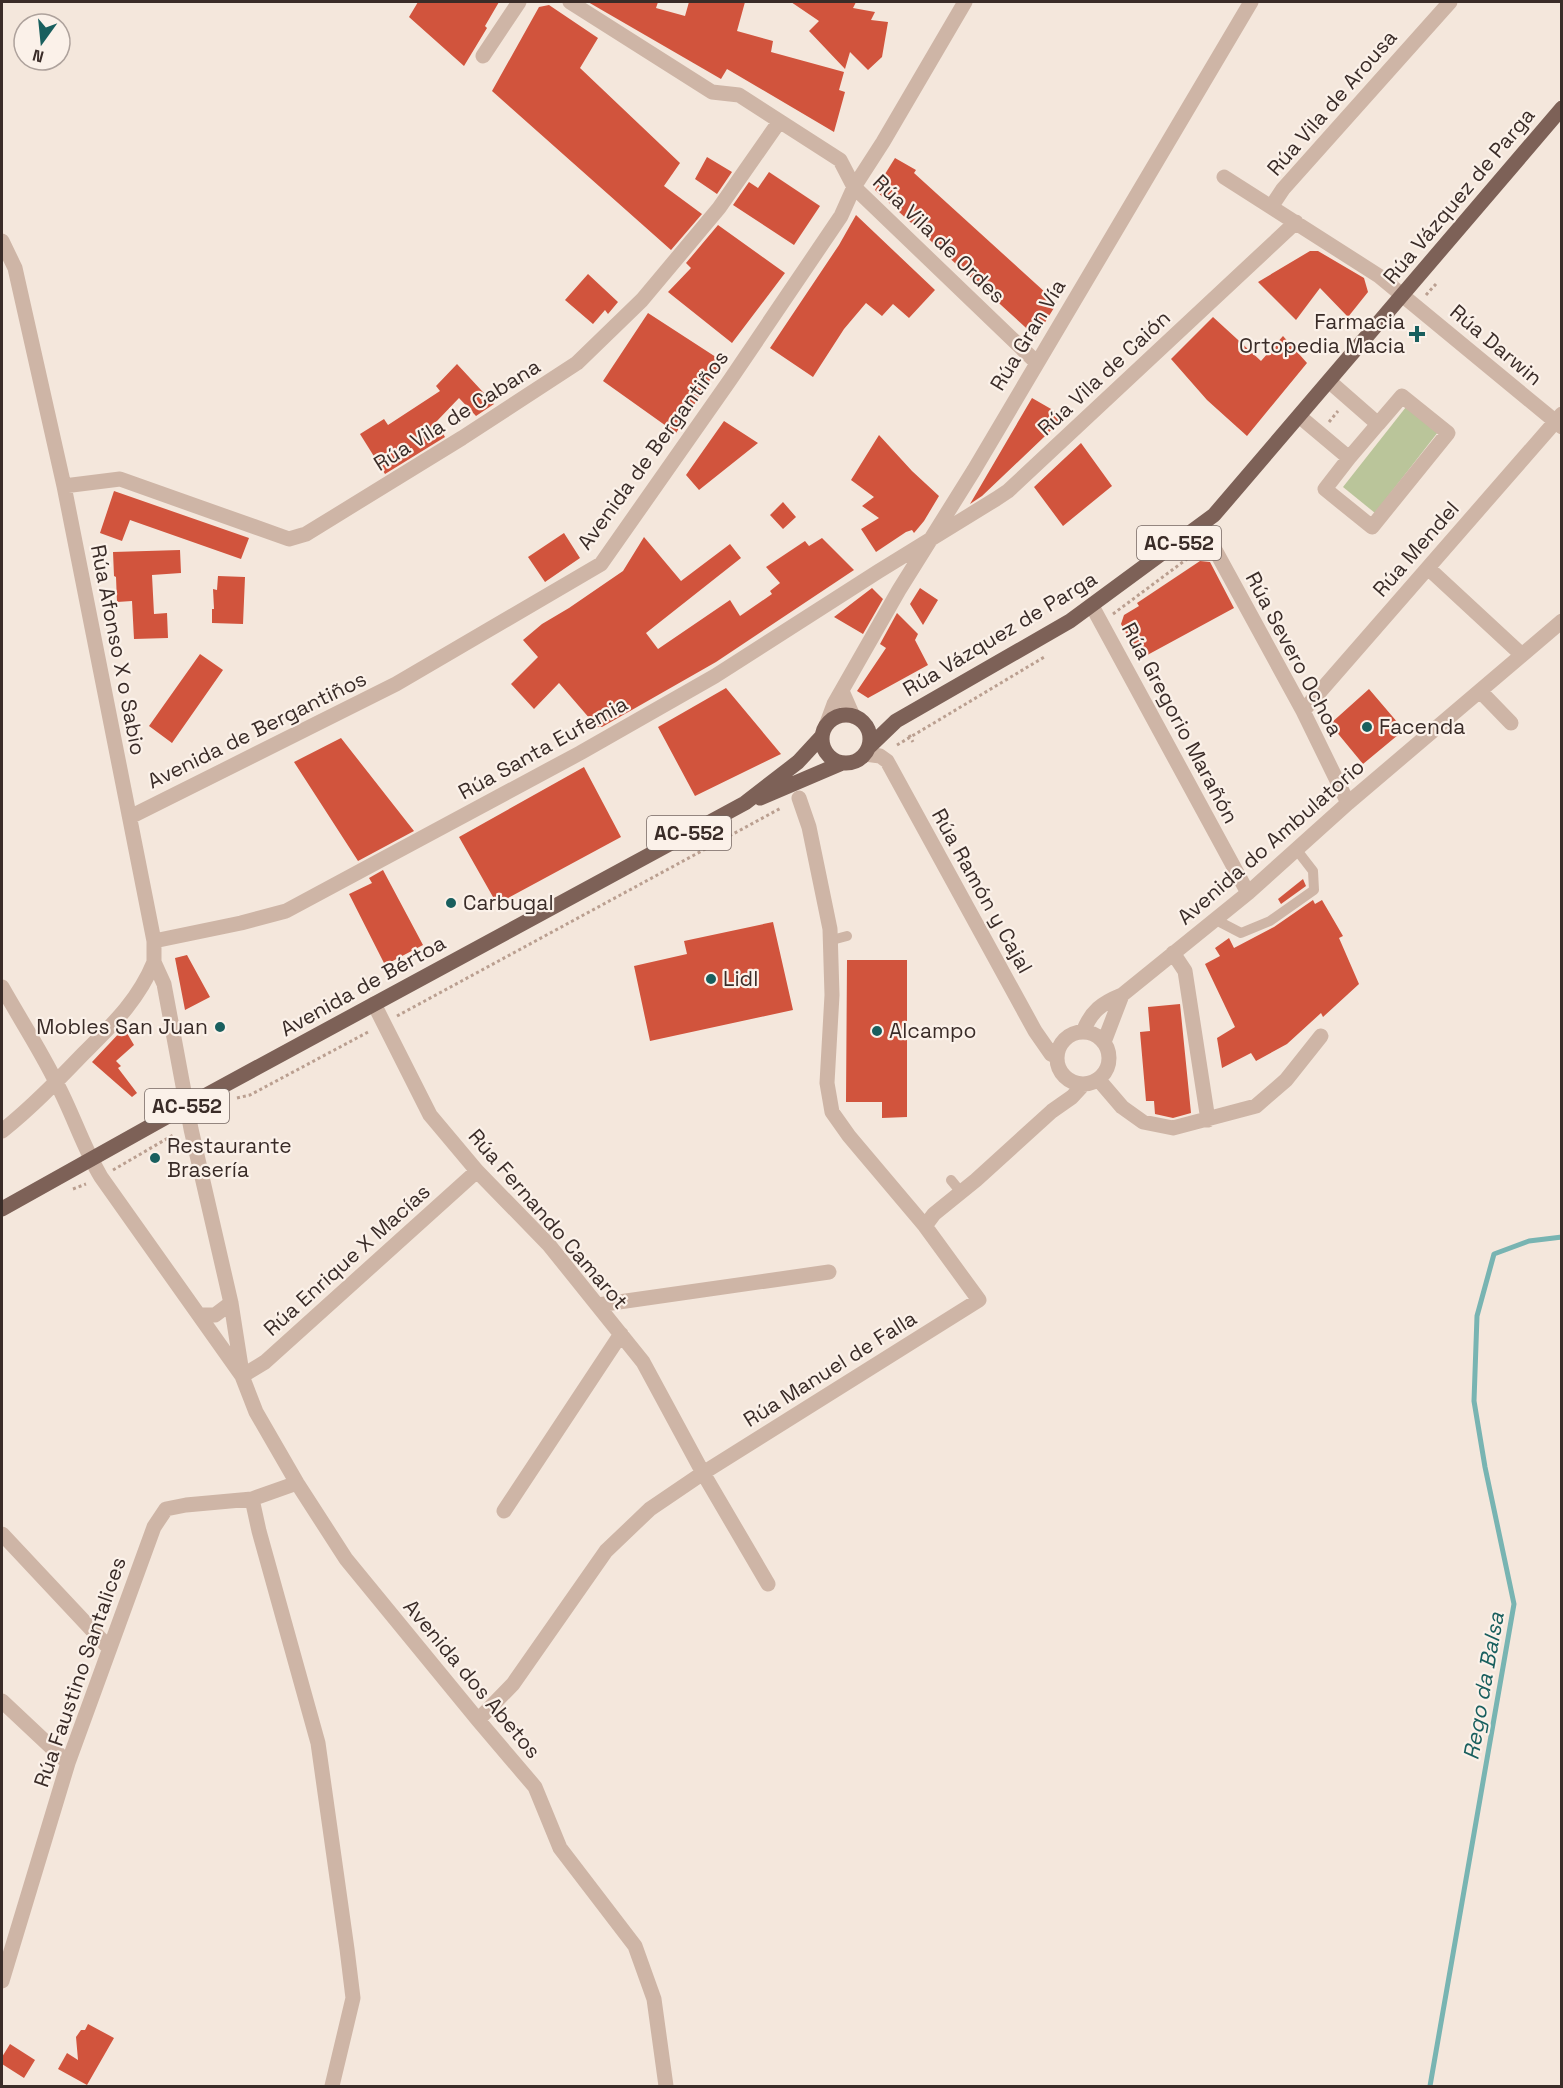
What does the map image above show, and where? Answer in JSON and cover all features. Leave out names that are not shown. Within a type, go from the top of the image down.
[{"type":"main road","name":"Rúa Vázquez de Parga","points":[[867,750],[1092,606],[1202,526],[1225,504],[1562,108]]},
{"type":"main road","points":[[842,763],[828,756],[822,744],[824,730],[838,716],[856,717],[868,730],[870,738],[867,750]]},
{"type":"main road","name":"Rúa Vázquez de Parga","points":[[856,717],[902,726]]},
{"type":"main road","name":"Avenida de Bértoa","points":[[745,803],[798,762],[824,730]]},
{"type":"main road","name":"AC-552","points":[[842,763],[851,762],[867,750]]},
{"type":"main road","name":"Avenida de Bértoa","points":[[2,1209],[745,803],[842,763]]},
{"type":"street","points":[[483,56],[519,2]]},
{"type":"street","name":"Rúa Vila de Ordes","points":[[570,2],[712,92],[739,95],[840,160],[854,187],[1036,362]]},
{"type":"street","name":"Avenida de Bergantiños","points":[[130,817],[396,684],[601,564],[841,216],[854,187],[965,2]]},
{"type":"street","name":"Rúa Gran Vía","points":[[824,730],[842,691],[929,542],[1251,2]]},
{"type":"street","name":"Rúa Vila de Arousa","points":[[1271,207],[1284,189],[1450,2]]},
{"type":"street","name":"Rúa Vila de Cabana","points":[[64,486],[120,479],[289,539],[306,534],[578,363],[642,300],[719,208],[779,122]]},
{"type":"street","name":"Rúa Darwin","points":[[1224,177],[1379,276],[1560,421]]},
{"type":"street","name":"Rúa Vila de Caión","points":[[929,542],[1008,491],[1296,222]]},
{"type":"street","name":"Rúa Afonso X o Sabio","points":[[2,241],[15,268],[64,486],[154,941],[154,963],[164,984],[191,1128],[231,1303],[242,1376]]},
{"type":"street","points":[[1330,382],[1378,424]]},
{"type":"street","points":[[1402,396],[1448,433],[1372,526],[1324,489],[1349,458],[1402,396]]},
{"type":"street","points":[[1299,416],[1349,458]]},
{"type":"street","name":"Rúa Mendel","points":[[1303,711],[1560,421]]},
{"type":"street","name":"Rúa Severo Ochoa","points":[[1202,526],[1303,711],[1348,803]]},
{"type":"street","name":"Rúa Santa Eufemia","points":[[154,941],[286,911],[580,753],[715,676],[879,571],[929,542]]},
{"type":"street","points":[[1428,568],[1522,655]]},
{"type":"street","name":"Rúa Gregorio Marañón","points":[[1092,606],[1248,893]]},
{"type":"street","name":"Avenida do Ambulatorio","points":[[1083,1032],[1089,1015],[1122,995],[1216,920],[1348,803],[1562,621]]},
{"type":"street","points":[[842,691],[856,717]]},
{"type":"street","points":[[1480,691],[1511,723]]},
{"type":"street","name":"Rúa Ramón y Cajal","points":[[867,750],[886,761],[1035,1030],[1051,1054],[1057,1057]]},
{"type":"street","points":[[799,798],[818,774]]},
{"type":"street","points":[[768,795],[799,798]]},
{"type":"street","points":[[799,798],[809,827],[819,871],[831,940],[832,995],[827,1083],[832,1112],[849,1136],[925,1226],[956,1186],[1008,1152],[1052,1111],[1091,1082],[1104,1074],[1110,1058],[1104,1042],[1091,1033],[1083,1032],[1068,1036],[1062,1042],[1057,1057],[1058,1066],[1063,1074],[1074,1082],[1091,1082],[1143,1122],[1173,1128],[1256,1106],[1286,1080],[1322,1036]]},
{"type":"street","name":"Avenida do Ambulatorio","points":[[1173,953],[1185,972],[1208,1120]]},
{"type":"street","points":[[2,1131],[56,1082],[129,1006],[147,980],[154,963]]},
{"type":"street","name":"Avenida dos Abetos","points":[[2,987],[56,1082],[90,1159],[242,1376],[256,1412],[297,1483],[346,1559],[535,1787],[560,1848],[635,1946],[654,2000],[666,2086]]},
{"type":"street","name":"Avenida do Ambulatorio","points":[[1104,1042],[1122,995]]},
{"type":"street","name":"Rúa Fernando Camarot","points":[[374,1004],[430,1115],[477,1171],[549,1245],[643,1362],[703,1473],[768,1584]]},
{"type":"street","points":[[1052,1111],[1063,1087],[1063,1074]]},
{"type":"street","name":"Rúa Enrique X Macías","points":[[242,1376],[265,1362],[477,1171]]},
{"type":"street","name":"Rúa Manuel de Falla","points":[[478,1720],[513,1684],[606,1551],[650,1509],[703,1473],[979,1300],[925,1226]]},
{"type":"street","points":[[598,1305],[829,1272]]},
{"type":"street","points":[[200,1315],[215,1315],[231,1303]]},
{"type":"street","points":[[504,1510],[621,1334]]},
{"type":"street","name":"Rúa Faustino Santalices","points":[[2,1981],[68,1763],[154,1527],[166,1509],[252,1499],[297,1483]]},
{"type":"street","points":[[252,1499],[318,1743],[347,1949],[353,1998],[332,2086]]},
{"type":"street","points":[[2,1534],[109,1648]]},
{"type":"street","points":[[2,1701],[68,1763]]},
{"type":"lane","points":[[1216,920],[1240,933],[1270,921],[1314,890],[1313,871],[1296,849]]},
{"type":"lane","points":[[831,940],[847,936]]},
{"type":"path","points":[[1319,434],[1349,399]]},
{"type":"path","points":[[902,726],[913,742]]},
{"type":"green space","points":[[1406,407],[1438,432],[1375,513],[1343,487]]},
{"type":"building","points":[[418,2],[499,2],[485,26],[487,28],[464,66],[409,17]]},
{"type":"building","points":[[588,2],[658,2],[656,8],[685,16],[689,2],[745,2],[737,31],[773,41],[771,52],[844,72],[839,90],[845,92],[834,132],[727,69],[721,79]]},
{"type":"building","points":[[791,2],[856,2],[853,8],[875,12],[871,20],[888,22],[882,57],[868,70],[850,52],[845,69],[809,31],[819,21]]},
{"type":"building","points":[[549,5],[598,38],[580,68],[680,163],[664,186],[702,214],[671,250],[492,91],[539,7]]},
{"type":"building","points":[[707,157],[732,172],[717,194],[695,179]]},
{"type":"building","points":[[895,158],[916,170],[914,173],[1057,303],[1036,337],[875,190]]},
{"type":"building","points":[[769,172],[820,206],[794,245],[733,205],[749,182],[758,188]]},
{"type":"building","points":[[856,215],[935,290],[909,318],[893,304],[882,316],[866,303],[844,329],[813,377],[770,348],[839,245]]},
{"type":"building","points":[[718,225],[785,273],[732,343],[668,292],[691,268],[686,263]]},
{"type":"building","points":[[1310,251],[1318,251],[1364,278],[1368,292],[1348,317],[1320,288],[1296,320],[1258,282]]},
{"type":"building","points":[[588,274],[618,302],[608,314],[605,310],[593,324],[565,300]]},
{"type":"building","points":[[648,313],[722,361],[676,433],[603,381]]},
{"type":"building","points":[[1213,317],[1261,361],[1283,336],[1307,363],[1247,436],[1207,400],[1171,359]]},
{"type":"building","points":[[457,364],[494,404],[476,416],[459,398],[436,422],[445,437],[385,474],[360,434],[384,419],[388,425],[440,391],[436,386]]},
{"type":"building","points":[[1032,398],[1065,417],[982,496],[970,504]]},
{"type":"building","points":[[724,421],[758,443],[699,490],[686,475]]},
{"type":"building","points":[[879,435],[939,496],[914,533],[912,530],[906,532],[876,552],[861,529],[879,518],[862,506],[874,497],[851,480]]},
{"type":"building","points":[[1081,443],[1112,486],[1063,526],[1034,487]]},
{"type":"building","points":[[114,491],[249,538],[241,559],[130,520],[122,541],[100,533]]},
{"type":"building","points":[[783,502],[796,517],[783,529],[770,515]]},
{"type":"building","points":[[564,533],[580,558],[545,582],[528,557]]},
{"type":"building","points":[[644,537],[681,581],[730,544],[741,558],[646,633],[658,649],[730,600],[740,616],[772,594],[770,591],[780,583],[766,567],[805,541],[809,546],[822,538],[854,570],[716,662],[602,727],[597,727],[559,683],[534,709],[511,684],[538,657],[523,640],[542,624],[623,571]]},
{"type":"building","points":[[180,550],[181,573],[152,575],[154,614],[167,613],[168,638],[134,639],[132,601],[117,602],[113,552]]},
{"type":"building","points":[[1200,561],[1210,562],[1234,608],[1140,659],[1121,624],[1124,615],[1139,606],[1137,603]]},
{"type":"building","points":[[218,576],[245,577],[243,624],[212,623],[213,589],[217,590]]},
{"type":"building","points":[[872,588],[883,599],[863,634],[834,617]]},
{"type":"building","points":[[920,588],[938,600],[923,625],[910,604]]},
{"type":"building","points":[[897,613],[918,634],[915,640],[928,665],[868,698],[857,691],[886,648],[880,644]]},
{"type":"building","points":[[200,654],[223,670],[172,743],[149,726]]},
{"type":"building","points":[[726,688],[781,754],[695,796],[658,727]]},
{"type":"building","name":"Facenda","points":[[1369,689],[1404,730],[1363,764],[1330,724]]},
{"type":"building","points":[[341,738],[414,831],[358,861],[294,762]]},
{"type":"building","points":[[584,767],[621,837],[497,904],[459,837]]},
{"type":"building","points":[[383,870],[423,945],[385,965],[349,894],[372,883],[369,878]]},
{"type":"building","points":[[1303,879],[1306,886],[1281,904],[1278,899]]},
{"type":"building","points":[[1313,900],[1315,904],[1322,900],[1343,936],[1339,938],[1359,984],[1323,1017],[1321,1013],[1287,1044],[1256,1061],[1251,1053],[1222,1068],[1217,1038],[1235,1027],[1205,964],[1220,956],[1215,948],[1229,938],[1234,948],[1274,927]]},
{"type":"building","name":"Lidl","points":[[773,922],[793,1010],[650,1041],[634,966],[687,954],[684,941]]},
{"type":"building","points":[[187,955],[210,997],[185,1010],[175,958]]},
{"type":"building","name":"Alcampo","points":[[847,960],[907,960],[907,1117],[882,1118],[882,1102],[846,1102]]},
{"type":"building","points":[[1180,1004],[1191,1113],[1173,1118],[1155,1114],[1154,1101],[1146,1101],[1140,1032],[1150,1031],[1148,1007]]},
{"type":"building","points":[[124,1028],[134,1045],[116,1061],[121,1066],[118,1068],[137,1093],[132,1097],[92,1062]]},
{"type":"building","points":[[88,2024],[114,2038],[87,2085],[58,2069],[67,2053],[78,2060],[76,2037],[81,2030],[85,2030]]},
{"type":"building","points":[[10,2044],[35,2060],[24,2078],[2,2064],[2,2057]]},
{"type":"waterway","name":"Rego da Balsa","points":[[1430,2086],[1514,1604],[1485,1467],[1474,1401],[1477,1316],[1494,1254],[1529,1241],[1562,1237]]},
{"type":"place","name":"Farmacia Ortopedia Macia","points":[[1417,334]]},
{"type":"place","name":"Facenda","points":[[1367,727]]},
{"type":"place","name":"Carbugal","points":[[451,903]]},
{"type":"place","name":"Lidl","points":[[711,979]]},
{"type":"place","name":"Mobles San Juan","points":[[220,1027]]},
{"type":"place","name":"Alcampo","points":[[877,1031]]},
{"type":"place","name":"Restaurante Brasería","points":[[155,1158]]}]
